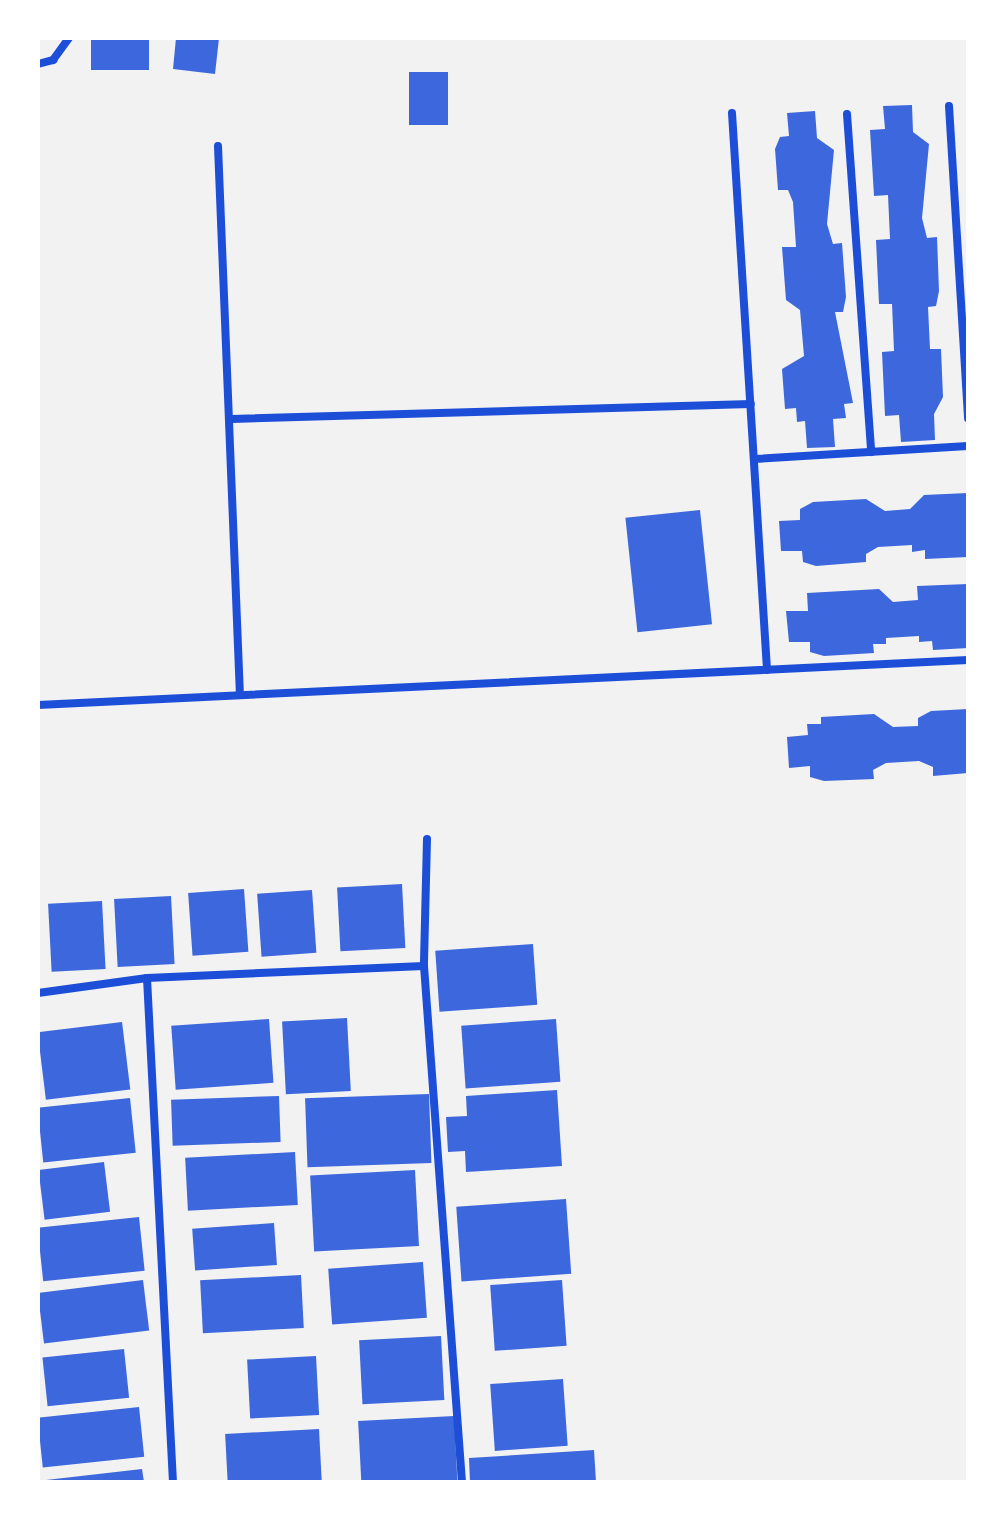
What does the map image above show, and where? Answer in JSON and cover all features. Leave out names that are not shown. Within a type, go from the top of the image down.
[{"type":"street","points":[[38,64],[53,60],[69,38]]},
{"type":"street","points":[[949,106],[968,418]]},
{"type":"street","points":[[732,113],[767,670]]},
{"type":"street","points":[[847,114],[871,452]]},
{"type":"street","points":[[218,146],[232,419],[240,695]]},
{"type":"street","points":[[232,419],[751,404]]},
{"type":"street","points":[[754,459],[968,446]]},
{"type":"street","points":[[38,705],[968,660]]},
{"type":"street","points":[[427,839],[424,966],[462,1482]]},
{"type":"street","points":[[38,993],[147,978],[424,966]]},
{"type":"street","points":[[147,978],[173,1482]]},
{"type":"building","points":[[91,38],[149,38],[149,70],[91,70]]},
{"type":"building","points":[[176,38],[219,38],[215,74],[173,69]]},
{"type":"building","points":[[409,72],[448,72],[448,125],[409,125]]},
{"type":"building","points":[[912,105],[913,132],[929,144],[922,218],[927,238],[937,237],[939,291],[936,306],[928,307],[930,349],[941,349],[943,397],[934,414],[935,440],[901,442],[899,415],[885,416],[882,352],[894,351],[892,304],[879,304],[876,240],[890,239],[888,195],[874,196],[870,130],[885,129],[883,106]]},
{"type":"building","points":[[815,111],[817,138],[834,150],[827,224],[833,244],[842,243],[846,297],[843,312],[835,312],[853,403],[844,404],[846,418],[833,419],[835,447],[807,448],[805,421],[797,422],[796,408],[785,409],[782,369],[804,356],[800,310],[786,300],[782,247],[796,247],[793,202],[788,190],[778,190],[775,149],[780,137],[789,136],[787,113]]},
{"type":"building","points":[[968,493],[968,557],[925,559],[925,550],[912,552],[912,545],[878,547],[866,554],[866,562],[816,566],[803,562],[802,551],[781,551],[779,521],[800,520],[800,509],[813,502],[866,499],[885,511],[910,509],[924,495]]},
{"type":"building","points":[[700,510],[712,624],[637,632],[625,518]]},
{"type":"building","points":[[968,584],[968,648],[933,650],[932,641],[919,642],[919,636],[886,638],[886,644],[873,644],[874,653],[824,656],[810,652],[810,642],[789,642],[786,611],[808,611],[807,593],[879,589],[893,602],[918,600],[917,586]]},
{"type":"building","points":[[968,709],[968,773],[933,776],[933,767],[919,761],[886,763],[873,770],[874,779],[824,781],[810,777],[810,766],[789,768],[787,737],[808,735],[807,724],[821,724],[821,717],[874,714],[893,727],[918,726],[918,718],[931,711]]},
{"type":"building","points":[[402,884],[405,948],[340,951],[337,887]]},
{"type":"building","points":[[244,889],[248,952],[193,956],[188,893]]},
{"type":"building","points":[[312,890],[316,953],[262,957],[257,894]]},
{"type":"building","points":[[171,896],[175,964],[118,967],[114,899]]},
{"type":"building","points":[[102,901],[106,969],[52,972],[48,904]]},
{"type":"building","points":[[533,944],[537,1005],[439,1012],[435,951]]},
{"type":"building","points":[[347,1018],[351,1091],[286,1094],[282,1021]]},
{"type":"building","points":[[269,1019],[273,1083],[176,1090],[171,1026]]},
{"type":"building","points":[[556,1019],[560,1082],[466,1088],[461,1026]]},
{"type":"building","points":[[122,1022],[130,1089],[46,1100],[38,1032]]},
{"type":"building","points":[[557,1090],[562,1166],[466,1172],[465,1151],[448,1152],[446,1117],[467,1116],[466,1096]]},
{"type":"building","points":[[429,1094],[431,1163],[307,1167],[305,1098]]},
{"type":"building","points":[[279,1096],[281,1142],[173,1146],[171,1100]]},
{"type":"building","points":[[130,1098],[136,1153],[43,1162],[38,1108]]},
{"type":"building","points":[[295,1152],[298,1205],[188,1211],[185,1158]]},
{"type":"building","points":[[104,1162],[110,1212],[45,1220],[38,1170]]},
{"type":"building","points":[[415,1170],[419,1246],[314,1251],[310,1175]]},
{"type":"building","points":[[566,1199],[571,1274],[461,1281],[456,1207]]},
{"type":"building","points":[[139,1217],[145,1271],[43,1281],[38,1228]]},
{"type":"building","points":[[274,1223],[277,1265],[195,1271],[192,1229]]},
{"type":"building","points":[[423,1262],[427,1318],[332,1324],[328,1269]]},
{"type":"building","points":[[301,1275],[304,1328],[203,1333],[200,1280]]},
{"type":"building","points":[[143,1280],[149,1331],[44,1344],[38,1293]]},
{"type":"building","points":[[562,1280],[567,1346],[495,1351],[490,1285]]},
{"type":"building","points":[[441,1336],[444,1400],[362,1404],[359,1340]]},
{"type":"building","points":[[124,1349],[129,1398],[48,1406],[42,1358]]},
{"type":"building","points":[[316,1356],[319,1415],[250,1419],[247,1360]]},
{"type":"building","points":[[563,1379],[568,1446],[495,1451],[490,1384]]},
{"type":"building","points":[[139,1407],[144,1457],[43,1467],[38,1418]]},
{"type":"building","points":[[454,1416],[457,1482],[361,1482],[358,1421]]},
{"type":"building","points":[[319,1429],[322,1482],[228,1482],[225,1434]]},
{"type":"building","points":[[594,1450],[596,1482],[470,1482],[469,1458]]},
{"type":"building","points":[[142,1469],[144,1482],[46,1482],[46,1480]]}]
